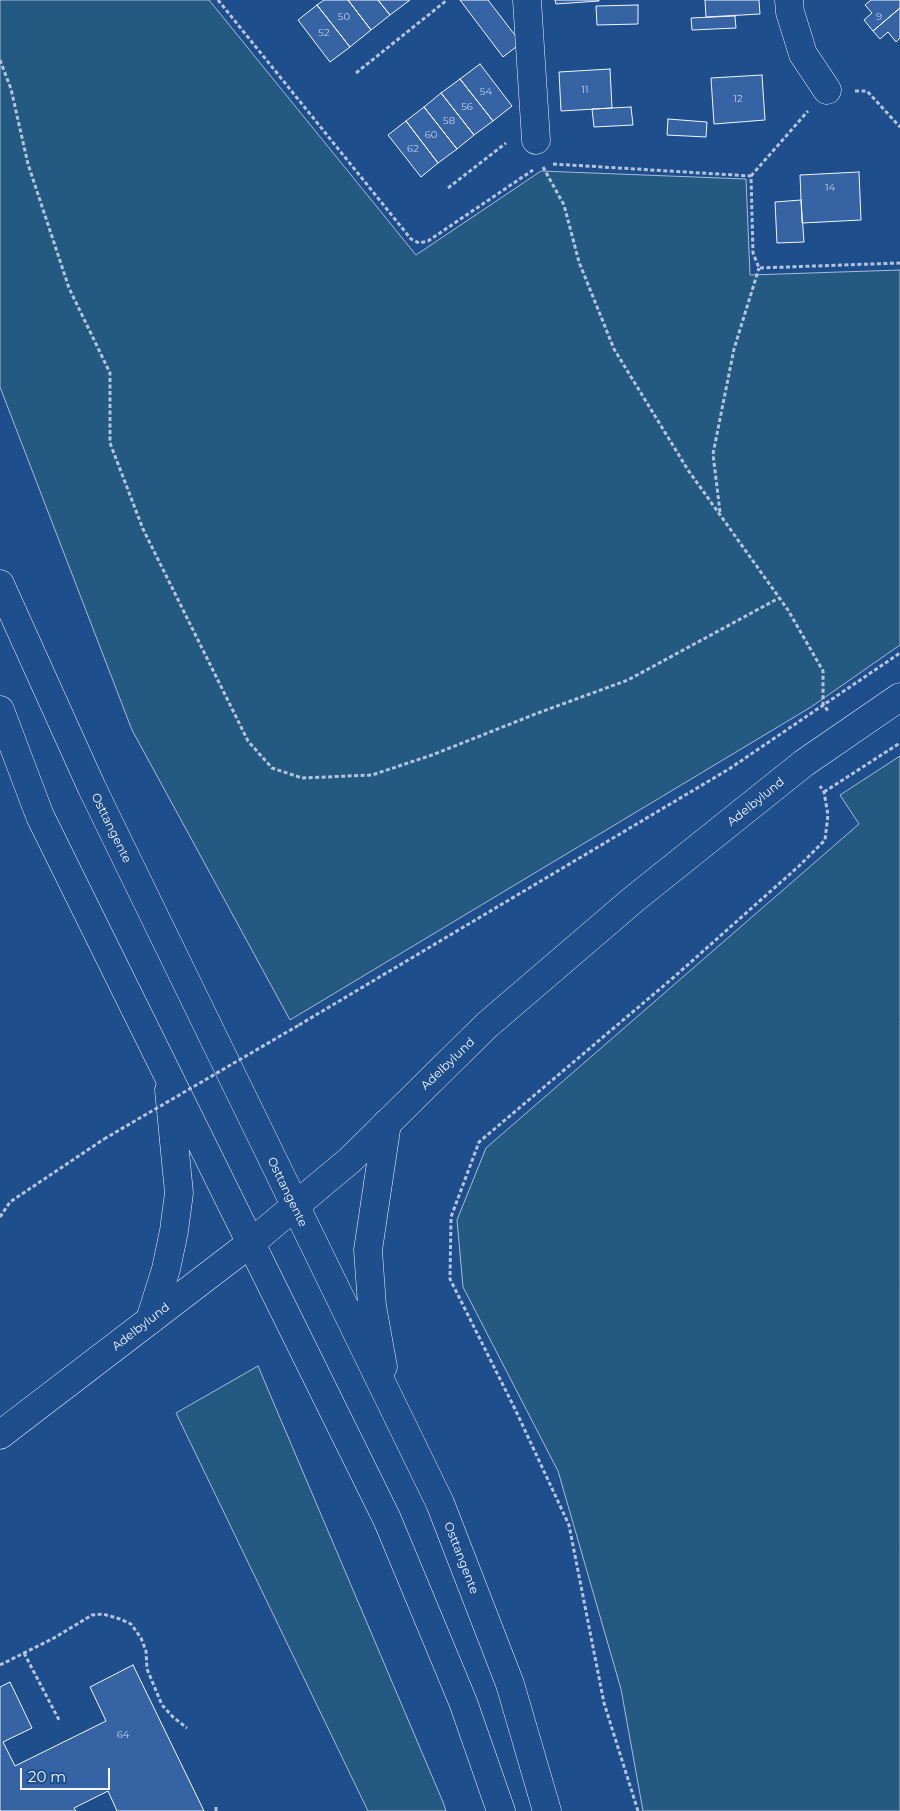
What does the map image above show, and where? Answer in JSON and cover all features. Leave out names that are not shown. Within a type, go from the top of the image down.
[{"type":"main road","points":[[527,0],[537,142]]},
{"type":"main road","points":[[789,0],[790,12],[803,54],[827,90]]},
{"type":"main road","name":"Osttangente","points":[[0,584],[92,788],[444,1512],[510,1684],[547,1811]]},
{"type":"main road","name":"Adelbylund","points":[[0,1435],[252,1242],[350,1160],[487,1025],[634,900],[804,763],[900,697]]},
{"type":"main road","points":[[0,710],[40,816],[252,1242],[387,1519],[463,1702],[501,1811]]},
{"type":"main road","points":[[150,1320],[166,1269],[174,1231],[178,1193],[167,1071]]},
{"type":"main road","points":[[387,1123],[368,1250],[372,1306],[389,1398]]},
{"type":"path","points":[[218,0],[411,239],[419,243],[428,240],[537,142]]},
{"type":"path","points":[[356,73],[447,0]]},
{"type":"path","points":[[0,60],[11,89],[28,164],[69,288],[110,372],[110,443],[137,512],[248,742],[272,768],[302,778],[372,775],[432,755],[628,680],[779,598]]},
{"type":"path","points":[[720,513],[713,454],[734,349],[759,268],[753,253],[751,176],[827,90],[867,91],[900,127]]},
{"type":"path","points":[[537,142],[546,176],[564,205],[579,262],[614,349],[688,470],[779,598],[823,671],[823,704],[846,734]]},
{"type":"path","points":[[448,188],[537,142],[751,176]]},
{"type":"path","points":[[759,268],[900,263]]},
{"type":"path","points":[[0,1217],[10,1202],[104,1139],[729,769],[900,653]]},
{"type":"path","points":[[824,792],[900,743]]},
{"type":"path","points":[[638,1811],[604,1703],[569,1525],[515,1409],[450,1279],[450,1217],[479,1142],[674,977],[799,866],[825,840],[828,816],[824,792],[804,763]]},
{"type":"path","points":[[0,1665],[92,1615],[103,1614],[120,1619],[131,1624],[141,1638],[146,1651],[147,1669],[162,1705],[187,1728]]},
{"type":"path","points":[[24,1653],[59,1720]]},
{"type":"shaded area","points":[[0,0],[209,0],[416,255],[541,171],[746,179],[750,275],[900,270],[900,645],[811,707],[290,1020],[132,730],[0,387]]},
{"type":"shaded area","points":[[900,756],[900,1811],[643,1811],[621,1689],[558,1471],[463,1287],[457,1220],[486,1148],[859,824],[840,795]]},
{"type":"shaded area","points":[[258,1366],[446,1811],[368,1811],[176,1413]]},
{"type":"building","points":[[324,0],[348,0],[371,30],[350,47],[317,5]]},
{"type":"building","points":[[348,0],[378,0],[390,15],[371,30]]},
{"type":"building","points":[[378,0],[410,0],[390,15]]},
{"type":"building","points":[[460,0],[488,0],[521,43],[503,57]]},
{"type":"building","points":[[555,0],[599,0],[599,1],[556,4]]},
{"type":"building","points":[[705,0],[759,0],[760,14],[706,17]]},
{"type":"building","points":[[871,0],[900,0],[900,8],[873,31],[864,20],[872,13],[865,5]]},
{"type":"building","points":[[317,5],[350,47],[330,62],[298,20]]},
{"type":"building","points":[[638,5],[638,24],[597,25],[596,6]]},
{"type":"building","points":[[900,8],[900,38],[896,42],[888,32],[880,39],[873,31]]},
{"type":"building","points":[[735,16],[736,28],[692,30],[691,18]]},
{"type":"building","points":[[480,64],[512,106],[493,121],[460,79]]},
{"type":"building","points":[[610,69],[612,108],[561,111],[559,72]]},
{"type":"building","points":[[762,75],[765,120],[714,124],[711,78]]},
{"type":"building","points":[[460,79],[493,121],[474,135],[441,93]]},
{"type":"building","points":[[441,93],[474,135],[457,149],[424,107]]},
{"type":"building","points":[[424,107],[457,149],[438,163],[406,121]]},
{"type":"building","points":[[631,107],[633,125],[594,127],[592,109]]},
{"type":"building","points":[[668,119],[707,122],[706,137],[667,135]]},
{"type":"building","points":[[406,121],[438,163],[421,177],[388,135]]},
{"type":"building","points":[[859,172],[861,220],[802,223],[800,175]]},
{"type":"building","points":[[801,200],[804,242],[777,243],[775,202]]},
{"type":"building","points":[[133,1665],[204,1811],[117,1811],[108,1791],[74,1808],[76,1811],[0,1811],[0,1687],[10,1682],[32,1728],[3,1742],[15,1766],[106,1721],[90,1687]]}]
